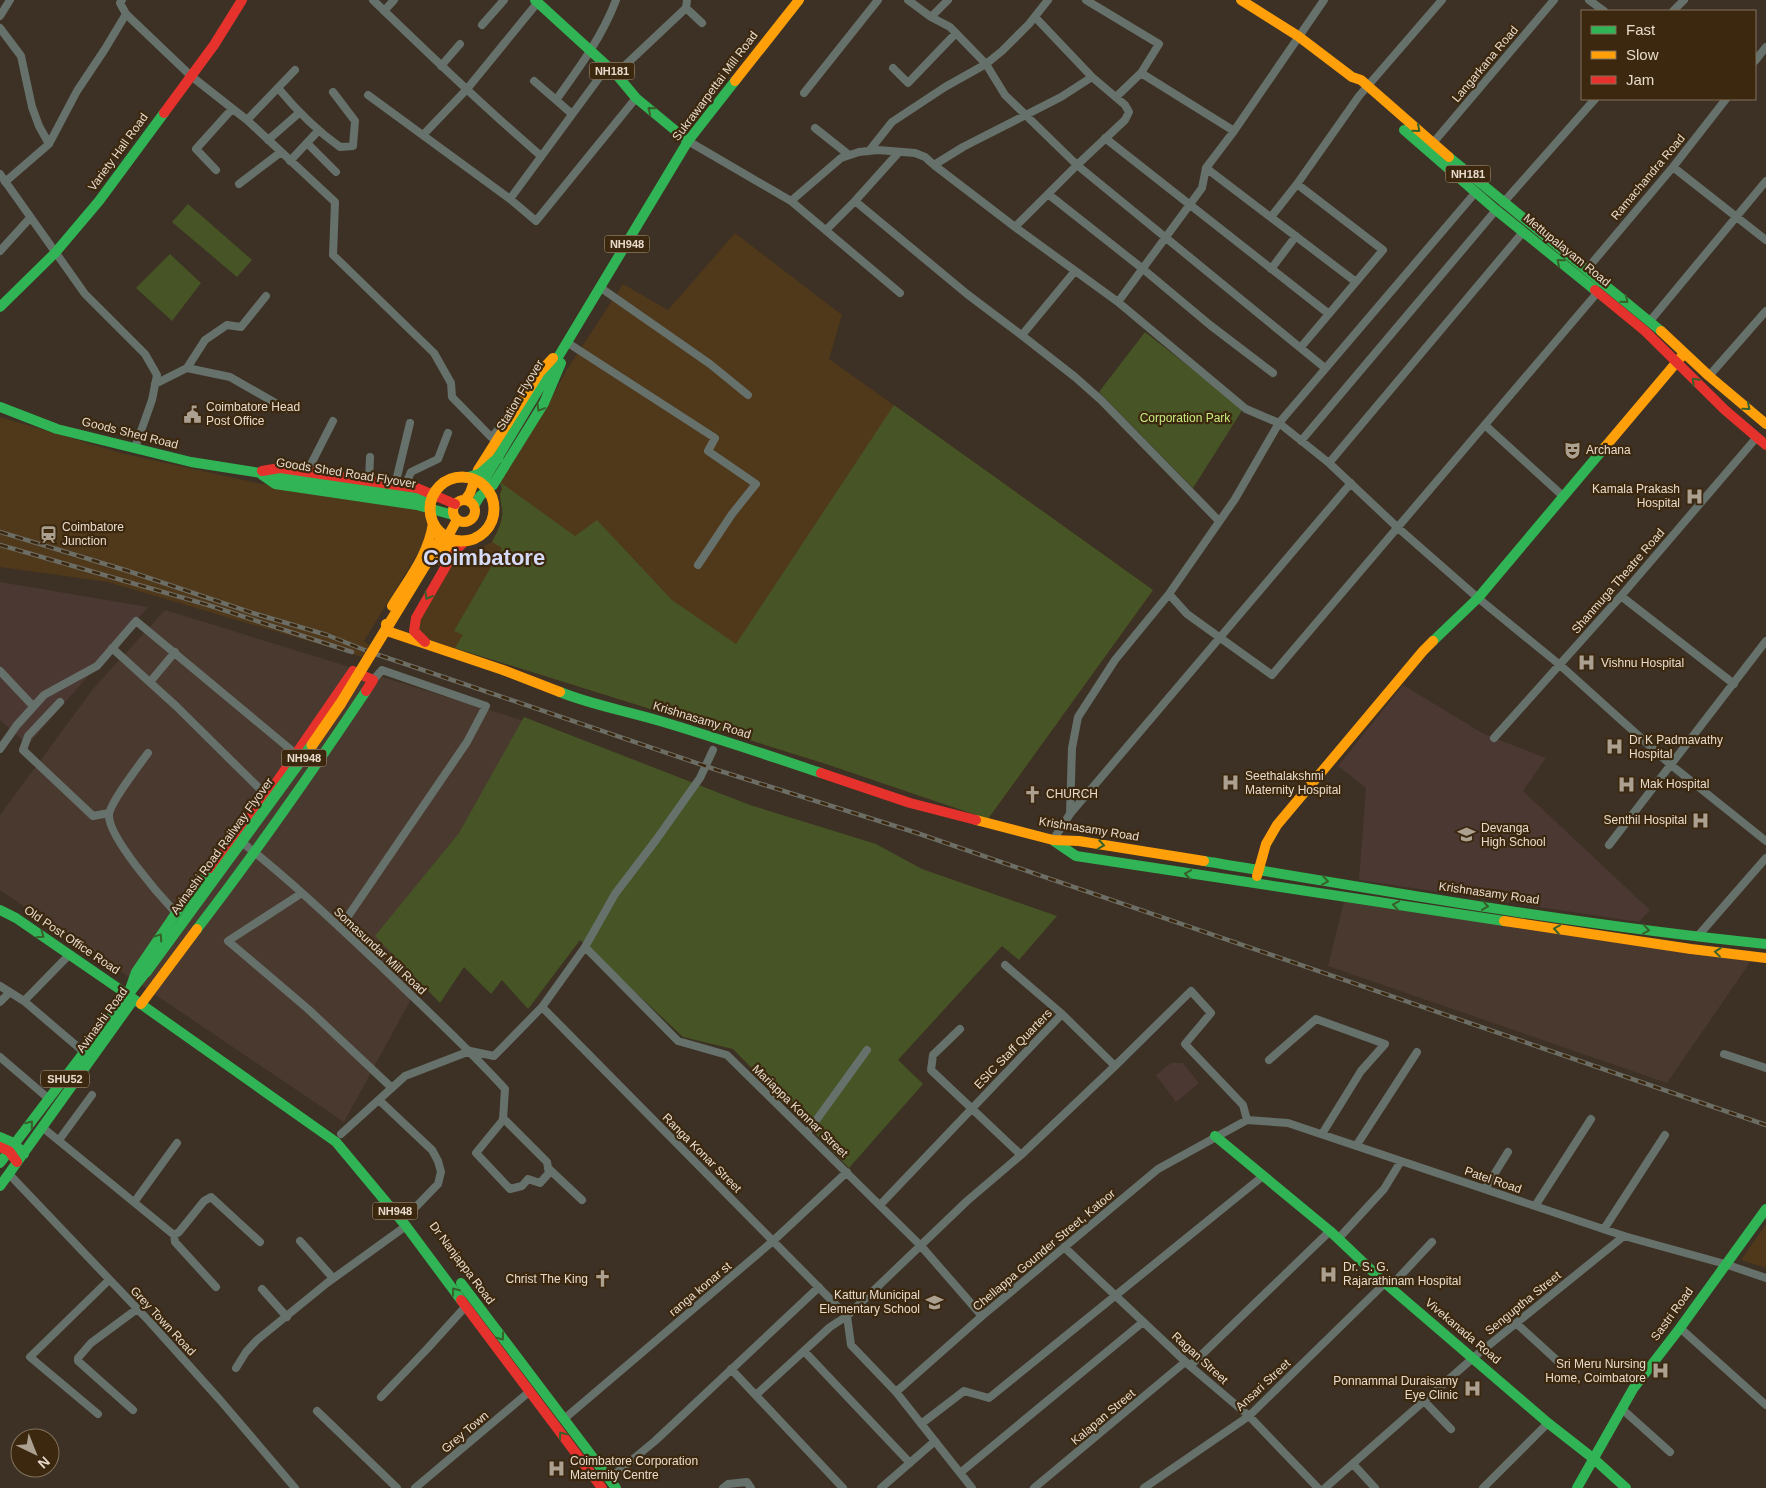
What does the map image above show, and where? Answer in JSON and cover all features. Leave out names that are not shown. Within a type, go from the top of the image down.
[{"type":"main road","name":"Sukrawarpettai Mill Road","points":[[566,345],[688,141],[799,0]]},
{"type":"main road","name":"Mettupalayam Road","points":[[1241,0],[1298,36],[1352,77],[1361,80],[1363,91],[1475,193],[1499,206],[1587,269],[1650,321],[1709,376],[1766,424]]},
{"type":"main road","name":"Variety Hall Road","points":[[0,307],[55,254],[99,201],[214,45],[241,1]]},
{"type":"main road","name":"NH181","points":[[537,1],[611,71],[636,98],[688,141]]},
{"type":"main road","name":"Mettupalayam Road","points":[[1363,91],[1433,143],[1499,206],[1523,232],[1645,331],[1725,410],[1762,441]]},
{"type":"main road","points":[[448,534],[470,493],[478,470],[540,372],[566,345]]},
{"type":"main road","points":[[256,472],[275,484],[417,505],[461,509],[493,485],[544,403],[559,368],[566,345]]},
{"type":"main road","name":"Station Flyover","points":[[485,485],[486,477],[566,345]]},
{"type":"main road","points":[[1254,884],[1266,844],[1278,825],[1423,651],[1478,598],[1684,352]]},
{"type":"main road","name":"Goods Shed Road","points":[[0,407],[56,429],[191,462],[256,472]]},
{"type":"main road","name":"Station Flyover","points":[[431,500],[435,491],[442,484],[460,476],[470,477],[480,474],[498,458]]},
{"type":"main road","points":[[256,472],[280,468],[400,485],[424,490],[461,509]]},
{"type":"main road","name":"Goods Shed Road Flyover","points":[[256,472],[431,500]]},
{"type":"main road","points":[[470,477],[485,485]]},
{"type":"main road","name":"NH948","points":[[431,500],[430,516],[448,534],[480,536],[491,524],[495,504],[485,485]]},
{"type":"main road","name":"Krishnasamy Road","points":[[430,645],[421,640],[414,631],[416,618],[450,559],[448,534],[431,536],[387,615],[386,628],[390,632],[503,670],[575,698],[718,738],[910,803],[1053,840],[1079,841],[1434,899],[1697,937],[1766,944]]},
{"type":"main road","name":"Avinashi Road Railway Flyover","points":[[150,974],[308,766],[447,546],[448,534]]},
{"type":"main road","name":"Avinashi Road Railway Flyover","points":[[138,997],[150,974],[336,710],[441,539],[448,534]]},
{"type":"main road","points":[[352,671],[373,680],[327,750],[138,997],[136,972],[176,913],[267,796],[352,671]]},
{"type":"main road","points":[[250,849],[255,833]]},
{"type":"main road","points":[[1053,840],[1076,856],[1681,948],[1766,958]]},
{"type":"main road","name":"Old Post Office Road","points":[[0,910],[16,918],[69,955],[138,997]]},
{"type":"main road","name":"Avinashi Road","points":[[0,1163],[7,1147],[49,1099],[85,1053],[138,997]]},
{"type":"main road","name":"Avinashi Road","points":[[0,1186],[138,997]]},
{"type":"main road","name":"Dr Nanjappa Road","points":[[138,997],[341,1134],[390,1190],[407,1220],[466,1306],[530,1392],[609,1485]]},
{"type":"main road","name":"Dr Nanjappa Road","points":[[138,997],[336,1142],[407,1220],[564,1419],[588,1460]]},
{"type":"main road","name":"Vivekanada Road","points":[[1215,1136],[1334,1235],[1387,1285],[1626,1488]]},
{"type":"main road","points":[[0,1137],[7,1147],[21,1158]]},
{"type":"main road","name":"Sastri Road","points":[[1577,1488],[1633,1389],[1680,1328],[1765,1210]]},
{"type":"street","points":[[0,16],[10,0]]},
{"type":"street","points":[[122,0],[120,4],[126,14],[191,76],[247,120],[335,202],[333,255],[434,353],[451,383],[452,397],[491,437],[498,432],[504,418],[509,415],[512,417]]},
{"type":"street","points":[[373,0],[441,66],[541,156]]},
{"type":"street","points":[[384,11],[394,0]]},
{"type":"street","points":[[482,25],[504,0]]},
{"type":"street","points":[[556,100],[590,52],[609,19],[616,0]]},
{"type":"street","points":[[804,93],[878,0]]},
{"type":"street","points":[[908,0],[931,18],[950,27],[986,64],[1005,95],[1077,165],[1325,368]]},
{"type":"street","points":[[931,18],[948,0]]},
{"type":"street","points":[[870,151],[892,122],[945,87],[986,64],[1002,51],[1035,17],[1048,0]]},
{"type":"street","points":[[1086,0],[1159,44],[1141,73],[1116,97]]},
{"type":"street","points":[[1118,302],[1202,188],[1206,168],[1234,131],[1324,0]]},
{"type":"street","points":[[1271,217],[1297,184],[1363,91],[1442,0]]},
{"type":"street","name":"Langarkana Road","points":[[1433,143],[1554,0]]},
{"type":"street","points":[[1589,0],[1603,10]]},
{"type":"street","points":[[1674,10],[1684,0]]},
{"type":"street","points":[[423,135],[467,89],[537,1]]},
{"type":"street","points":[[510,198],[572,114],[611,71],[687,4],[702,23]]},
{"type":"street","points":[[5,182],[48,144],[77,91],[126,14]]},
{"type":"street","points":[[1015,227],[1125,120],[1129,112],[1125,105],[1092,76],[1035,17]]},
{"type":"street","points":[[0,28],[21,56],[34,113],[48,144]]},
{"type":"street","points":[[894,68],[908,83],[956,33]]},
{"type":"street","points":[[441,66],[460,44]]},
{"type":"street","points":[[1756,60],[1766,47]]},
{"type":"street","points":[[247,120],[295,70]]},
{"type":"street","points":[[1141,73],[1234,131]]},
{"type":"street","points":[[934,165],[963,147],[1061,96],[1092,76]]},
{"type":"street","points":[[534,81],[572,114]]},
{"type":"street","points":[[278,88],[299,113],[318,131],[340,147],[353,146],[355,121],[332,92]]},
{"type":"street","points":[[368,95],[510,198],[536,221],[636,98]]},
{"type":"street","points":[[1301,441],[1499,206],[1594,100]]},
{"type":"street","name":"Ramachandra Road","points":[[1587,269],[1673,167],[1724,102]]},
{"type":"street","points":[[216,170],[196,149],[232,109]]},
{"type":"street","points":[[268,140],[299,113]]},
{"type":"street","points":[[815,128],[849,155]]},
{"type":"street","points":[[290,161],[318,131]]},
{"type":"street","points":[[1105,138],[1329,314]]},
{"type":"street","points":[[688,141],[791,201],[900,293]]},
{"type":"street","points":[[307,143],[336,172]]},
{"type":"street","points":[[791,201],[841,158],[849,155],[870,151],[915,153],[926,157],[1015,227],[1118,302],[1246,409],[1279,423],[1329,464],[1478,598],[1560,665],[1671,765],[1766,841]]},
{"type":"street","points":[[239,184],[281,152]]},
{"type":"street","points":[[826,230],[856,201],[899,152]]},
{"type":"street","points":[[1673,167],[1766,240]]},
{"type":"street","points":[[1206,168],[1356,282]]},
{"type":"street","points":[[0,174],[55,254],[86,294],[145,354],[157,375],[152,400],[135,448]]},
{"type":"street","points":[[1650,321],[1766,181]]},
{"type":"street","points":[[1297,184],[1382,250],[1301,347]]},
{"type":"street","points":[[1070,814],[1072,748],[1078,717],[1115,660],[1169,594],[1235,499],[1279,423],[1475,193]]},
{"type":"street","points":[[1048,194],[1210,325],[1273,373]]},
{"type":"street","points":[[856,201],[967,294],[1022,335],[1101,400],[1219,521]]},
{"type":"street","points":[[0,250],[30,218]]},
{"type":"street","points":[[1329,464],[1523,232]]},
{"type":"street","points":[[1271,269],[1296,236]]},
{"type":"street","points":[[1022,335],[1075,271]]},
{"type":"street","points":[[601,288],[710,364],[748,395]]},
{"type":"street","points":[[1169,594],[1187,614],[1272,675],[1486,426],[1597,293]]},
{"type":"street","points":[[155,384],[187,368],[205,340],[227,325],[241,327],[266,296]]},
{"type":"street","points":[[1709,376],[1766,311]]},
{"type":"street","points":[[566,345],[715,438],[708,451],[756,484],[732,514],[698,565]]},
{"type":"street","points":[[187,368],[230,378],[286,409]]},
{"type":"street","points":[[307,472],[334,421]]},
{"type":"street","points":[[400,485],[410,423]]},
{"type":"street","points":[[1486,426],[1564,497]]},
{"type":"street","points":[[400,485],[411,472],[438,459],[448,433]]},
{"type":"street","name":"Shanmuga Theatre Road","points":[[1494,738],[1762,441]]},
{"type":"street","points":[[369,481],[370,457]]},
{"type":"street","points":[[1053,840],[1070,814],[1350,483]]},
{"type":"street","points":[[1622,596],[1734,684]]},
{"type":"street","points":[[0,749],[17,725],[44,695],[97,666],[136,621],[296,754]]},
{"type":"street","points":[[1609,845],[1766,641]]},
{"type":"street","points":[[112,648],[150,682],[267,796]]},
{"type":"street","points":[[150,682],[175,652]]},
{"type":"street","points":[[340,928],[467,742],[486,706],[382,670],[373,680]]},
{"type":"street","points":[[0,671],[34,706]]},
{"type":"street","points":[[60,702],[28,736],[23,750],[93,816],[108,814]]},
{"type":"street","points":[[341,1134],[405,1076],[470,1051],[494,1056],[542,1007],[585,947],[615,894],[700,778],[713,750]]},
{"type":"street","points":[[148,753],[108,814],[111,828],[120,842],[159,896],[176,913]]},
{"type":"street","name":"Somasundar Mill Road","points":[[236,838],[302,893],[470,1051],[505,1089],[503,1118]]},
{"type":"street","points":[[1697,937],[1766,858]]},
{"type":"street","points":[[302,893],[228,941],[308,1009],[392,1088]]},
{"type":"street","name":"Mariappa Konnar Street","points":[[585,947],[678,1041],[727,1055],[921,1246],[982,1316]]},
{"type":"street","points":[[24,1001],[69,955]]},
{"type":"street","name":"ESIC Staff Quarters","points":[[1005,965],[1062,1014],[1114,1066]]},
{"type":"street","points":[[0,986],[24,1001],[85,1053]]},
{"type":"street","points":[[757,1394],[830,1327],[847,1316],[967,1200],[1020,1155],[1191,991],[1211,1013],[1185,1044],[1243,1106],[1247,1120],[1215,1136]]},
{"type":"street","points":[[0,1002],[10,992]]},
{"type":"street","name":"Ranga Konar Street","points":[[542,1007],[847,1316]]},
{"type":"street","name":"ESIC Staff Quarters","points":[[960,1029],[933,1055],[931,1070],[972,1108],[1062,1014]]},
{"type":"street","points":[[1269,1060],[1316,1019],[1385,1044],[1361,1071],[1322,1134]]},
{"type":"street","points":[[806,1133],[867,1050]]},
{"type":"street","points":[[1356,1146],[1417,1052]]},
{"type":"street","points":[[1724,1054],[1766,1068]]},
{"type":"street","points":[[0,1057],[49,1099]]},
{"type":"street","points":[[59,1140],[92,1094]]},
{"type":"street","points":[[236,1368],[246,1352],[257,1340],[407,1220],[438,1184],[440,1172],[438,1161],[432,1150],[379,1100]]},
{"type":"street","points":[[880,1205],[972,1108],[1020,1155]]},
{"type":"street","points":[[503,1118],[546,1162],[548,1168],[549,1173],[540,1182],[528,1179],[522,1186],[510,1189],[476,1153],[503,1118]]},
{"type":"street","points":[[1534,1206],[1592,1119]]},
{"type":"street","name":"Patel Road","points":[[1247,1120],[1288,1123],[1624,1236],[1725,1264],[1766,1278]]},
{"type":"street","points":[[42,1127],[135,1201],[174,1235],[175,1242],[216,1287]]},
{"type":"street","points":[[1604,1229],[1666,1135]]},
{"type":"street","name":"Chellappa Gounder Street, Katoor","points":[[896,1392],[982,1316],[1158,1168],[1215,1136]]},
{"type":"street","points":[[135,1201],[177,1143]]},
{"type":"street","points":[[1485,1189],[1508,1152]]},
{"type":"street","points":[[1187,1364],[1384,1189],[1401,1161]]},
{"type":"street","points":[[548,1168],[582,1200]]},
{"type":"street","name":"ranga konar st","points":[[564,1419],[773,1241],[847,1172]]},
{"type":"street","name":"Grey Town Road","points":[[9,1174],[220,1400],[295,1488]]},
{"type":"street","points":[[921,1424],[964,1391],[989,1398],[1263,1176]]},
{"type":"street","points":[[174,1235],[180,1232],[204,1201],[211,1197],[260,1242]]},
{"type":"street","name":"Senguptha Street","points":[[1326,1488],[1474,1358],[1624,1236]]},
{"type":"street","points":[[300,1241],[333,1278]]},
{"type":"street","name":"Ansari Street","points":[[1149,1486],[1249,1416],[1432,1242]]},
{"type":"street","name":"Ragan Street","points":[[1064,1247],[1187,1364],[1249,1416],[1318,1488]]},
{"type":"street","points":[[98,1414],[30,1357],[109,1280]]},
{"type":"street","points":[[609,1485],[819,1287]]},
{"type":"street","points":[[262,1289],[287,1317]]},
{"type":"street","points":[[381,1396],[466,1306]]},
{"type":"street","points":[[133,1410],[78,1358],[91,1343],[137,1309]]},
{"type":"street","points":[[847,1316],[851,1345],[896,1392],[972,1488]]},
{"type":"street","points":[[960,1473],[1143,1322]]},
{"type":"street","points":[[1516,1323],[1562,1365]]},
{"type":"street","points":[[1680,1328],[1766,1405]]},
{"type":"street","points":[[804,1351],[910,1463]]},
{"type":"street","name":"Kalapan Street","points":[[1034,1488],[1187,1364]]},
{"type":"street","points":[[731,1369],[757,1394],[843,1488]]},
{"type":"street","name":"Grey Town","points":[[414,1488],[530,1392]]},
{"type":"street","points":[[1424,1401],[1451,1430]]},
{"type":"street","points":[[1622,1409],[1670,1452]]},
{"type":"street","points":[[317,1411],[397,1488]]},
{"type":"street","points":[[1483,1488],[1548,1423]]},
{"type":"street","points":[[881,1488],[934,1441]]},
{"type":"street","points":[[1353,1464],[1375,1488]]},
{"type":"street","points":[[723,1488],[728,1484],[747,1482],[752,1488]]},
{"type":"shaded area","points":[[735,233],[842,315],[829,359],[1153,590],[988,819],[826,764],[423,638],[418,629],[419,620],[457,555],[471,552],[492,542],[503,514],[499,494],[502,489],[500,482],[550,401],[566,371],[623,284],[668,310]]},
{"type":"shaded area","points":[[0,417],[121,453],[285,489],[423,509],[430,533],[364,641],[371,646],[362,657],[108,582],[0,567]]},
{"type":"shaded area","points":[[0,582],[148,607],[28,745],[0,720]]},
{"type":"shaded area","points":[[165,610],[557,731],[344,1122],[0,890],[0,815],[93,689]]},
{"type":"shaded area","name":"Devanga High School","points":[[1403,685],[1484,734],[1546,758],[1523,791],[1650,910],[1639,922],[1359,880],[1366,788],[1338,766]]},
{"type":"shaded area","points":[[1344,902],[1751,961],[1667,1083],[1328,966]]},
{"type":"shaded area","points":[[1171,1063],[1183,1063],[1199,1083],[1176,1102],[1156,1075]]},
{"type":"shaded area","points":[[1766,1224],[1766,1268],[1741,1260]]},
{"type":"green space","points":[[188,204],[252,260],[237,277],[172,222]]},
{"type":"green space","points":[[170,254],[201,283],[172,321],[136,288]]},
{"type":"green space","name":"Corporation Park","points":[[1145,332],[1243,409],[1193,488],[1099,392]]},
{"type":"green space","points":[[894,405],[1153,590],[988,819],[826,764],[455,648],[463,635],[454,631],[502,548],[492,542],[502,516],[500,496],[502,489],[500,482],[575,536],[597,520],[672,600],[736,644]]},
{"type":"green space","points":[[524,717],[750,805],[876,844],[922,869],[1057,916],[1019,960],[1002,946],[898,1060],[923,1084],[849,1168],[733,1049],[683,1037],[580,940],[528,1009],[502,980],[491,994],[464,967],[440,1003],[375,936],[459,833]]},
{"type":"railway","points":[[0,532],[327,635],[367,651],[717,770],[914,832],[1766,1125]]},
{"type":"railway","points":[[0,545],[208,605],[352,652]]},
{"type":"traffic: fast","points":[[535,0],[616,74],[636,98],[688,141]]},
{"type":"traffic: fast","points":[[485,485],[486,477],[688,141],[735,81]]},
{"type":"traffic: fast","points":[[0,307],[55,253],[99,201],[164,113]]},
{"type":"traffic: fast","points":[[1404,130],[1496,210],[1595,290]]},
{"type":"traffic: fast","points":[[1449,157],[1661,331]]},
{"type":"traffic: fast","points":[[474,506],[480,496],[493,485],[544,403],[561,363]]},
{"type":"traffic: fast","points":[[0,407],[57,429],[191,462],[431,500]]},
{"type":"traffic: fast","points":[[1433,641],[1478,598],[1605,447]]},
{"type":"traffic: fast","points":[[470,477],[480,474],[498,458]]},
{"type":"traffic: fast","points":[[262,475],[275,484],[417,505],[453,515]]},
{"type":"traffic: fast","points":[[197,929],[283,812],[366,691]]},
{"type":"traffic: fast","points":[[560,692],[584,701],[648,717],[821,773]]},
{"type":"traffic: fast","points":[[146,972],[312,745]]},
{"type":"traffic: fast","points":[[1054,841],[1076,856],[1504,921]]},
{"type":"traffic: fast","points":[[1204,861],[1555,918],[1766,944]]},
{"type":"traffic: fast","points":[[0,910],[16,918],[128,995],[136,972],[176,913],[211,868]]},
{"type":"traffic: fast","points":[[146,972],[128,995],[336,1142],[406,1226],[461,1300]]},
{"type":"traffic: fast","points":[[0,1163],[126,997]]},
{"type":"traffic: fast","points":[[0,1186],[134,999]]},
{"type":"traffic: fast","points":[[1215,1136],[1330,1231],[1385,1283],[1626,1488]]},
{"type":"traffic: fast","points":[[0,1137],[14,1143],[24,1154]]},
{"type":"traffic: fast","points":[[1577,1488],[1633,1389],[1680,1328],[1766,1209]]},
{"type":"traffic: fast","points":[[461,1283],[616,1488]]},
{"type":"traffic: slow","points":[[735,81],[799,0]]},
{"type":"traffic: slow","points":[[1241,0],[1298,36],[1352,77],[1361,80],[1449,157]]},
{"type":"traffic: slow","points":[[1661,331],[1709,376],[1766,424]]},
{"type":"traffic: slow","points":[[1605,447],[1681,357]]},
{"type":"traffic: slow","points":[[465,500],[470,493],[478,470],[540,372],[553,358]]},
{"type":"traffic: slow","points":[[456,477],[468,477],[485,486],[492,497],[494,509],[492,521],[485,532],[468,541],[456,541],[444,536],[435,527],[430,515],[430,503],[435,491],[444,482],[456,477]]},
{"type":"traffic: slow","points":[[464,500],[472,503],[475,511],[472,519],[464,522],[456,519],[453,511],[456,503],[464,500]]},
{"type":"traffic: slow","points":[[448,536],[457,520]]},
{"type":"traffic: slow","points":[[392,606],[422,556],[431,534],[433,523]]},
{"type":"traffic: slow","points":[[312,745],[341,703],[441,539],[438,531]]},
{"type":"traffic: slow","points":[[439,559],[447,546],[454,540]]},
{"type":"traffic: slow","points":[[386,624],[386,628],[390,632],[503,670],[560,692]]},
{"type":"traffic: slow","points":[[1257,876],[1266,844],[1277,825],[1433,641]]},
{"type":"traffic: slow","points":[[976,820],[1053,840],[1079,841],[1204,861]]},
{"type":"traffic: slow","points":[[1504,921],[1691,949],[1766,958]]},
{"type":"traffic: slow","points":[[141,1004],[197,929]]},
{"type":"traffic: jam","points":[[164,113],[214,45],[242,0]]},
{"type":"traffic: jam","points":[[1595,290],[1645,331],[1725,410],[1766,445]]},
{"type":"traffic: jam","points":[[262,471],[280,468],[417,488],[455,504]]},
{"type":"traffic: jam","points":[[425,642],[414,631],[416,618],[454,552],[465,541]]},
{"type":"traffic: jam","points":[[211,868],[267,796],[353,671],[373,680],[366,691]]},
{"type":"traffic: jam","points":[[821,773],[910,803],[976,820]]},
{"type":"traffic: jam","points":[[0,1147],[9,1151],[17,1162]]},
{"type":"traffic: jam","points":[[461,1300],[602,1488]]},
{"type":"place","name":"Coimbatore Head Post Office","points":[[192,414]]},
{"type":"place","name":"Archana","points":[[1572,450]]},
{"type":"place","name":"Kamala Prakash Hospital","points":[[1694,496]]},
{"type":"place","name":"Coimbatore Junction","points":[[48,534]]},
{"type":"place","name":"Vishnu Hospital","points":[[1587,663]]},
{"type":"place","name":"Dr K Padmavathy Hospital","points":[[1615,747]]},
{"type":"place","name":"Seethalakshmi Maternity Hospital","points":[[1231,783]]},
{"type":"place","name":"Mak Hospital","points":[[1626,784]]},
{"type":"place","name":"CHURCH","points":[[1032,794]]},
{"type":"place","name":"Senthil Hospital","points":[[1701,820]]},
{"type":"place","name":"Devanga High School","points":[[1467,835]]},
{"type":"place","name":"Dr. S. G. Rajarathinam Hospital","points":[[1329,1274]]},
{"type":"place","name":"Christ The King","points":[[602,1279]]},
{"type":"place","name":"Kattur Municipal Elementary School","points":[[934,1302]]},
{"type":"place","name":"Sri Meru Nursing Home, Coimbatore","points":[[1660,1371]]},
{"type":"place","name":"Ponnammal Duraisamy Eye Clinic","points":[[1472,1388]]},
{"type":"place","name":"Coimbatore Corporation Maternity Centre","points":[[556,1468]]},
{"type":"district","name":"Coimbatore","points":[[484,557]]}]
